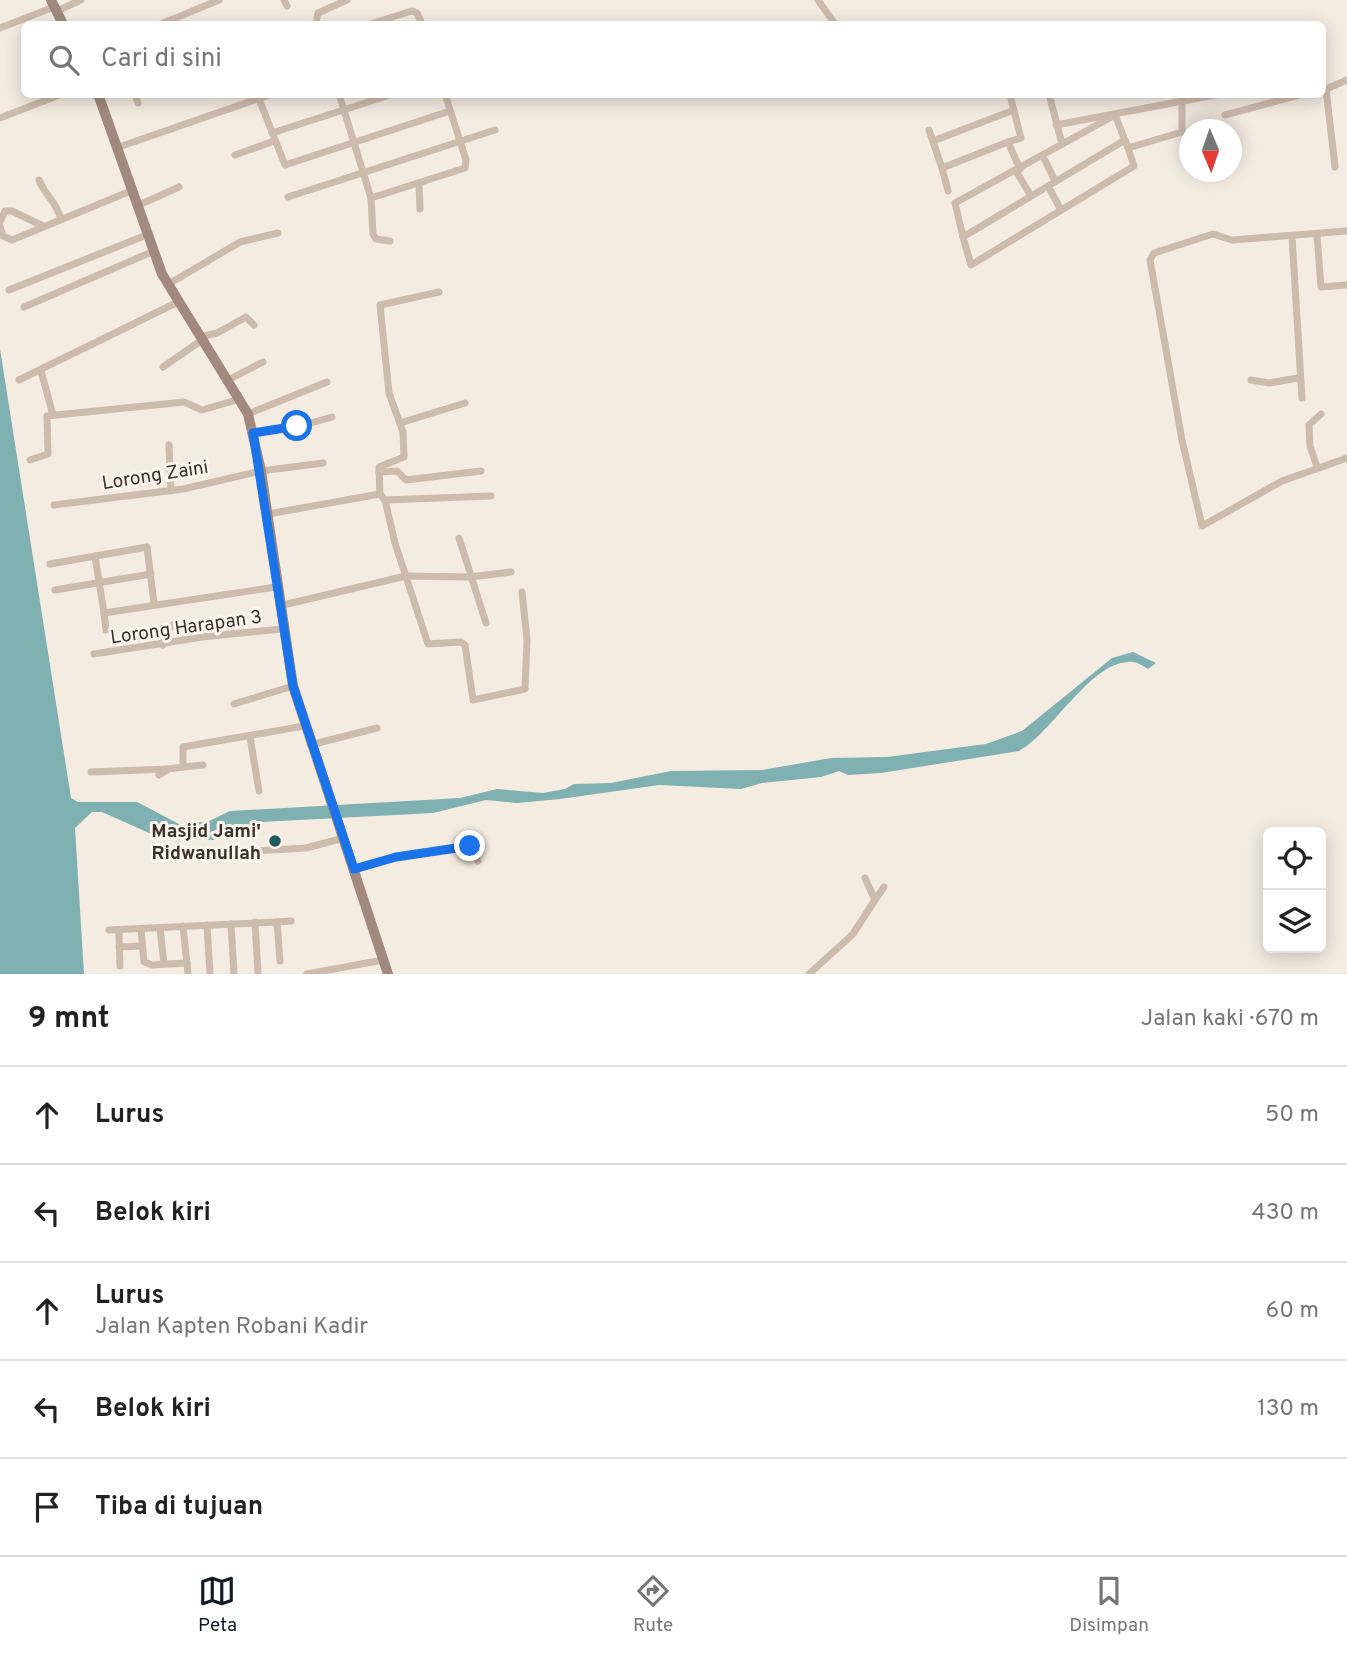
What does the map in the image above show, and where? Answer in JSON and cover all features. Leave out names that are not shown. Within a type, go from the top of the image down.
[{"type":"main road","points":[[100,98],[167,285],[248,414],[261,471],[282,629],[293,686],[310,745],[338,820],[388,974]]},
{"type":"street","points":[[0,28],[54,6],[81,0]]},
{"type":"street","points":[[170,21],[219,0]]},
{"type":"street","points":[[317,21],[318,13],[347,0]]},
{"type":"street","points":[[818,0],[833,21]]},
{"type":"street","points":[[380,21],[412,11],[417,13],[421,21]]},
{"type":"street","points":[[186,15],[188,21]]},
{"type":"street","points":[[1326,88],[1347,80]]},
{"type":"street","points":[[0,118],[52,98]]},
{"type":"street","points":[[136,98],[138,103]]},
{"type":"street","points":[[245,98],[247,103]]},
{"type":"street","points":[[340,98],[372,198],[373,234],[376,239],[390,242]]},
{"type":"street","points":[[235,155],[273,137],[381,98]]},
{"type":"street","points":[[372,198],[465,168],[467,163],[446,98]]},
{"type":"street","points":[[1049,98],[1062,144]]},
{"type":"street","points":[[1056,125],[1195,98]]},
{"type":"street","points":[[1225,115],[1290,98]]},
{"type":"street","points":[[1325,98],[1335,167]]},
{"type":"street","points":[[119,148],[259,99],[285,164],[450,111]]},
{"type":"street","points":[[942,168],[1021,138],[1011,99]]},
{"type":"street","points":[[963,237],[1052,183],[1127,144],[1182,132],[1182,102]]},
{"type":"street","points":[[933,141],[1014,110]]},
{"type":"street","points":[[1115,115],[1134,166],[971,265],[955,203],[1115,115]]},
{"type":"street","points":[[288,197],[362,170],[495,130]]},
{"type":"street","points":[[929,131],[948,191]]},
{"type":"street","points":[[1008,142],[1031,196]]},
{"type":"street","points":[[1043,156],[1062,210]]},
{"type":"street","points":[[38,180],[44,192],[56,201],[61,219]]},
{"type":"street","points":[[419,183],[420,209]]},
{"type":"street","points":[[139,205],[179,187]]},
{"type":"street","points":[[43,226],[12,211],[5,211],[0,224],[4,236],[10,240],[133,190]]},
{"type":"street","points":[[1347,231],[1231,240],[1213,234],[1154,253],[1150,260],[1179,428],[1202,526],[1268,488],[1317,467],[1347,458]]},
{"type":"street","points":[[167,285],[240,242],[278,233]]},
{"type":"street","points":[[9,290],[149,234]]},
{"type":"street","points":[[1317,235],[1321,287],[1347,285]]},
{"type":"street","points":[[1292,237],[1298,378],[1302,398]]},
{"type":"street","points":[[24,307],[154,251]]},
{"type":"street","points":[[439,292],[380,305],[389,393],[400,423],[404,458],[381,465],[379,472],[383,497],[428,645],[461,642],[465,645],[473,700],[525,689],[528,648],[522,592]]},
{"type":"street","points":[[19,380],[178,302]]},
{"type":"street","points":[[163,367],[201,339],[246,317],[254,325]]},
{"type":"street","points":[[228,380],[263,362]]},
{"type":"street","points":[[30,460],[48,454],[45,419],[51,408],[41,371]]},
{"type":"street","points":[[1251,380],[1269,383],[1298,378]]},
{"type":"street","points":[[248,414],[327,382]]},
{"type":"street","points":[[51,408],[184,402],[202,410],[240,399]]},
{"type":"street","points":[[400,423],[465,403]]},
{"type":"street","points":[[1317,467],[1310,446],[1309,425],[1321,414]]},
{"type":"street","points":[[253,433],[304,425],[332,417]]},
{"type":"street","points":[[169,445],[171,491]]},
{"type":"street","name":"Lorong Zaini","points":[[54,505],[171,491],[261,471],[323,463]]},
{"type":"street","points":[[379,472],[397,471],[406,480],[481,471]]},
{"type":"street","points":[[268,514],[383,497],[491,496]]},
{"type":"street","points":[[460,538],[486,623]]},
{"type":"street","points":[[50,564],[146,547],[154,603]]},
{"type":"street","points":[[95,556],[106,630]]},
{"type":"street","points":[[279,606],[406,576],[470,577],[511,572]]},
{"type":"street","points":[[55,590],[151,574]]},
{"type":"street","points":[[104,613],[154,603],[276,587]]},
{"type":"street","points":[[163,645],[162,636],[174,624]]},
{"type":"street","name":"Lorong Harapan 3","points":[[94,654],[282,629]]},
{"type":"street","points":[[234,704],[293,686]]},
{"type":"street","points":[[183,767],[183,747],[304,726]]},
{"type":"street","points":[[310,745],[377,728]]},
{"type":"street","points":[[250,737],[259,791]]},
{"type":"street","points":[[91,772],[203,765]]},
{"type":"street","points":[[159,775],[168,769]]},
{"type":"street","points":[[239,852],[306,848],[344,838]]},
{"type":"street","points":[[354,869],[396,857],[470,846],[478,861]]},
{"type":"street","points":[[865,878],[875,900]]},
{"type":"street","points":[[809,974],[853,934],[884,887]]},
{"type":"street","points":[[108,930],[291,921]]},
{"type":"street","points":[[255,922],[258,974]]},
{"type":"street","points":[[277,922],[280,961]]},
{"type":"street","points":[[231,924],[234,974]]},
{"type":"street","points":[[207,925],[210,974]]},
{"type":"street","points":[[183,926],[188,974]]},
{"type":"street","points":[[160,928],[164,964]]},
{"type":"street","points":[[141,929],[145,962],[187,963]]},
{"type":"street","points":[[119,933],[120,966]]},
{"type":"street","points":[[119,947],[142,946]]},
{"type":"street","points":[[307,974],[383,960]]},
{"type":"water","points":[[0,349],[71,798],[78,802],[137,802],[181,825],[209,821],[230,811],[460,798],[497,789],[543,793],[565,789],[574,784],[611,783],[671,771],[762,770],[831,758],[887,757],[986,744],[1022,731],[1112,658],[1133,652],[1156,663],[1148,669],[1128,662],[1099,674],[1032,742],[1019,751],[881,773],[848,775],[839,771],[821,777],[762,783],[741,789],[659,785],[517,803],[486,800],[433,813],[261,822],[248,831],[213,840],[158,837],[102,812],[92,812],[75,828],[84,974],[0,974]]},
{"type":"place","name":"Masjid Jami' Ridwanullah","points":[[275,841]]},
{"type":"route","points":[[297,426],[253,433],[268,514],[288,665],[310,745],[354,869],[396,857],[470,846]]}]
